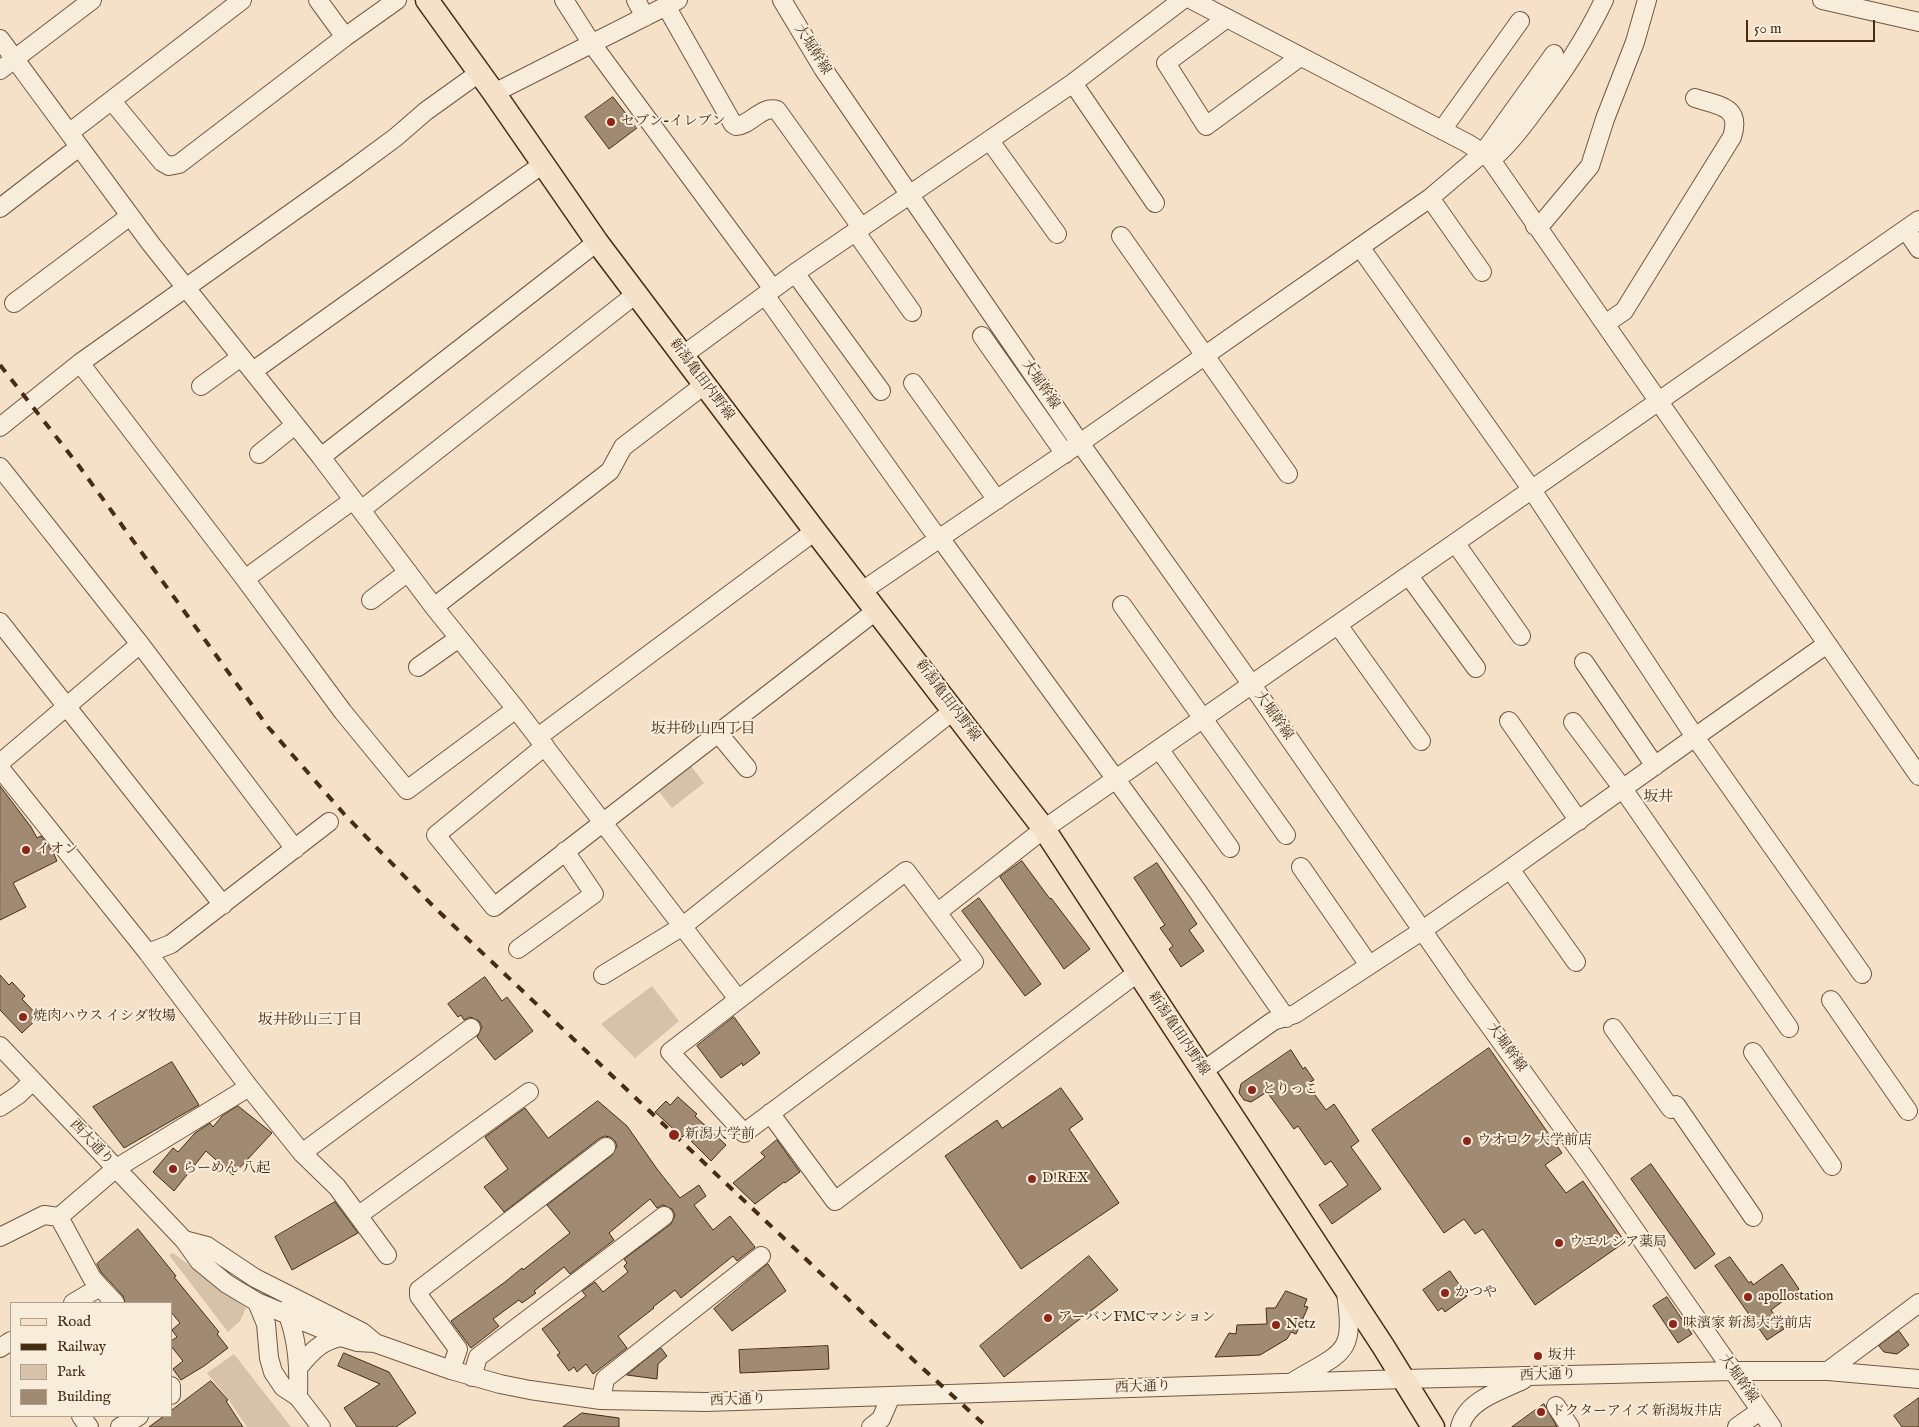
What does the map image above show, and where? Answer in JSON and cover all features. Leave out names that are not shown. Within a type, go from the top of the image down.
[{"type":"main road","name":"新潟亀田内野線","points":[[427,0],[597,242],[704,385],[1044,829],[1137,973],[1204,1071],[1404,1379],[1433,1427]]},
{"type":"street","points":[[0,70],[92,0]]},
{"type":"street","points":[[0,208],[74,140],[112,101],[242,0]]},
{"type":"street","points":[[318,0],[345,37]]},
{"type":"street","points":[[112,101],[162,162],[169,166],[179,164],[345,37],[397,0]]},
{"type":"street","points":[[564,0],[592,44],[769,292],[932,530],[940,538],[1198,892],[1286,1018]]},
{"type":"street","points":[[636,0],[645,17]]},
{"type":"street","name":"大堀幹線","points":[[782,0],[824,70],[1080,443],[1589,1164],[1772,1427]]},
{"type":"street","points":[[682,356],[858,229],[1073,83],[1182,0]]},
{"type":"street","points":[[1192,0],[1442,130],[1487,157],[1659,400],[1919,776]]},
{"type":"street","points":[[862,591],[1065,454],[1511,141],[1558,79],[1590,31],[1604,0]]},
{"type":"street","points":[[1535,226],[1544,220],[1590,166],[1604,120],[1635,42],[1647,0]]},
{"type":"street","points":[[1822,0],[1919,22]]},
{"type":"street","points":[[494,93],[672,3],[733,124],[742,126],[767,110],[772,108],[778,110],[912,312]]},
{"type":"street","points":[[1227,18],[1166,63],[1206,126],[1300,57]]},
{"type":"street","points":[[1442,130],[1520,21]]},
{"type":"street","points":[[0,39],[130,216],[321,457],[434,607],[516,709],[738,999]]},
{"type":"street","points":[[1487,157],[1554,54]]},
{"type":"street","points":[[0,427],[80,363],[396,138],[426,111],[479,73]]},
{"type":"street","points":[[1073,83],[1155,203]]},
{"type":"street","points":[[1605,324],[1624,311],[1732,137],[1736,126],[1734,116],[1728,109],[1695,98]]},
{"type":"street","points":[[990,141],[1057,234]]},
{"type":"street","points":[[253,371],[543,164]]},
{"type":"street","points":[[1430,198],[1482,272]]},
{"type":"street","points":[[14,303],[130,216]]},
{"type":"street","points":[[938,912],[1044,829],[1912,225],[1919,249]]},
{"type":"street","points":[[1121,236],[1288,474]]},
{"type":"street","points":[[321,457],[597,242]]},
{"type":"street","points":[[1360,247],[1532,490],[1695,736],[1862,974]]},
{"type":"street","points":[[795,273],[881,391]]},
{"type":"street","points":[[245,579],[357,505],[636,294]]},
{"type":"street","points":[[982,336],[1065,454]]},
{"type":"street","points":[[201,386],[241,357]]},
{"type":"street","points":[[80,363],[245,579],[343,712],[407,790],[516,709]]},
{"type":"street","points":[[913,383],[997,500]]},
{"type":"street","points":[[434,607],[610,472],[623,447],[704,385]]},
{"type":"street","points":[[259,454],[295,424]]},
{"type":"street","points":[[0,467],[140,644],[295,849]]},
{"type":"street","points":[[816,531],[541,742],[436,835],[494,907],[877,610]]},
{"type":"street","points":[[1456,544],[1521,636]]},
{"type":"street","points":[[371,600],[408,572]]},
{"type":"street","points":[[1409,576],[1476,668]]},
{"type":"street","points":[[1122,605],[1286,835]]},
{"type":"street","points":[[0,622],[223,905]]},
{"type":"street","points":[[1338,626],[1421,741]]},
{"type":"street","points":[[418,667],[459,638]]},
{"type":"street","points":[[0,763],[140,644]]},
{"type":"street","points":[[1204,1071],[1273,1021],[1295,1014],[1510,869],[1695,736],[1828,644]]},
{"type":"street","points":[[1584,662],[1655,766]]},
{"type":"street","points":[[604,975],[684,926],[954,710]]},
{"type":"street","points":[[1509,721],[1579,821]]},
{"type":"street","points":[[1573,722],[1623,789],[1788,1028]]},
{"type":"street","points":[[718,733],[747,768]]},
{"type":"street","points":[[1159,749],[1230,848]]},
{"type":"street","points":[[0,768],[148,953],[249,1087],[302,1153],[338,1187],[387,1255]]},
{"type":"street","points":[[148,953],[171,944],[329,822]]},
{"type":"street","points":[[518,949],[594,894],[565,851]]},
{"type":"street","points":[[1301,868],[1369,965]]},
{"type":"street","points":[[1510,869],[1576,962]]},
{"type":"street","points":[[906,871],[938,912],[974,962],[744,1133],[670,1052],[906,871]]},
{"type":"street","points":[[770,1112],[834,1201],[1137,973]]},
{"type":"street","points":[[1831,1000],[1908,1111]]},
{"type":"street","points":[[302,1153],[471,1028]]},
{"type":"street","points":[[1614,1028],[1674,1107],[1753,1217]]},
{"type":"street","name":"西大通り","points":[[0,1046],[184,1240],[199,1261],[228,1284],[257,1302],[340,1337],[357,1342],[375,1343],[451,1370],[530,1390],[601,1400],[706,1402],[1292,1382],[1733,1371],[1828,1371],[1919,1379]]},
{"type":"street","points":[[1753,1052],[1832,1166]]},
{"type":"street","points":[[0,1107],[18,1095],[33,1081]]},
{"type":"street","points":[[0,1237],[44,1215],[59,1217],[115,1169],[249,1087]]},
{"type":"street","points":[[359,1216],[529,1092]]},
{"type":"street","points":[[451,1370],[458,1349],[419,1296],[419,1290],[606,1146]]},
{"type":"street","points":[[472,1376],[478,1356],[664,1216]]},
{"type":"street","points":[[59,1217],[92,1278],[114,1302]]},
{"type":"street","name":"西大通り","points":[[184,1240],[207,1246],[255,1278],[313,1309],[362,1332],[375,1343]]},
{"type":"street","points":[[601,1400],[604,1379],[761,1256]]},
{"type":"street","points":[[75,1302],[100,1287]]},
{"type":"street","points":[[276,1290],[289,1316],[293,1330],[299,1367],[298,1397]]},
{"type":"street","points":[[1292,1382],[1337,1356],[1346,1345],[1350,1334],[1346,1291]]},
{"type":"street","points":[[257,1302],[266,1324],[267,1344],[273,1372],[283,1387],[298,1397],[321,1427]]},
{"type":"street","points":[[1828,1371],[1919,1303]]},
{"type":"street","points":[[267,1344],[281,1322],[289,1316],[313,1309]]},
{"type":"street","points":[[299,1367],[312,1351],[324,1343],[340,1337]]},
{"type":"street","points":[[1460,1427],[1464,1416],[1472,1406],[1530,1377]]},
{"type":"street","points":[[871,1427],[881,1419],[891,1396]]},
{"type":"street","points":[[1556,1406],[1570,1427]]},
{"type":"street","points":[[1737,1427],[1760,1410]]},
{"type":"street","points":[[120,1427],[137,1417]]},
{"type":"green space","points":[[688,762],[704,783],[672,808],[656,788]]},
{"type":"green space","points":[[652,986],[679,1021],[635,1058],[601,1024]]},
{"type":"green space","points":[[173,1253],[246,1308],[240,1321],[228,1332],[169,1255]]},
{"type":"green space","points":[[234,1354],[291,1427],[247,1427],[207,1373]]},
{"type":"building","name":"セブン-イレブン","points":[[613,97],[637,128],[609,149],[585,117]]},
{"type":"building","name":"イオン","points":[[0,786],[37,838],[41,836],[57,861],[13,883],[26,907],[0,920]]},
{"type":"building","points":[[1022,861],[1090,949],[1064,969],[1000,877]]},
{"type":"building","points":[[1157,863],[1197,924],[1189,930],[1204,951],[1181,967],[1169,949],[1173,946],[1160,928],[1165,925],[1134,878]]},
{"type":"building","points":[[979,898],[1041,984],[1025,996],[962,911]]},
{"type":"building","points":[[0,975],[9,985],[12,982],[25,996],[22,999],[39,1017],[22,1033],[0,1010]]},
{"type":"building","points":[[485,977],[502,1001],[507,997],[533,1031],[495,1060],[477,1037],[482,1027],[479,1021],[470,1017],[464,1020],[461,1015],[458,1017],[448,1004]]},
{"type":"building","points":[[734,1017],[760,1053],[743,1066],[742,1063],[721,1078],[697,1046]]},
{"type":"building","name":"ウオロク 大学前店","points":[[1489,1048],[1562,1153],[1545,1165],[1566,1193],[1583,1181],[1625,1242],[1535,1305],[1483,1229],[1475,1234],[1464,1219],[1444,1233],[1372,1130]]},
{"type":"building","points":[[1291,1050],[1303,1069],[1305,1067],[1314,1080],[1307,1084],[1326,1110],[1334,1104],[1359,1141],[1351,1147],[1381,1189],[1332,1224],[1319,1205],[1348,1185],[1331,1161],[1325,1165],[1298,1126],[1294,1129],[1267,1092],[1251,1102],[1244,1100],[1239,1093],[1241,1084]]},
{"type":"building","points":[[172,1062],[199,1105],[124,1148],[93,1107]]},
{"type":"building","name":"D!REX","points":[[1061,1088],[1083,1119],[1069,1129],[1119,1203],[1021,1269],[945,1156],[997,1120],[1002,1128]]},
{"type":"building","points":[[678,1097],[726,1145],[711,1161],[685,1135],[682,1137],[655,1112],[666,1101],[670,1105]]},
{"type":"building","points":[[598,1101],[627,1126],[680,1198],[699,1185],[706,1196],[694,1205],[713,1230],[730,1216],[755,1247],[737,1261],[733,1256],[681,1298],[675,1290],[653,1307],[618,1336],[627,1348],[593,1374],[586,1364],[577,1372],[574,1367],[569,1371],[557,1355],[560,1353],[542,1329],[586,1296],[582,1291],[595,1282],[603,1292],[628,1272],[624,1266],[627,1263],[624,1259],[671,1224],[675,1215],[672,1209],[663,1205],[657,1208],[650,1199],[609,1233],[614,1240],[570,1274],[564,1267],[534,1291],[536,1293],[522,1303],[519,1300],[493,1319],[499,1326],[471,1348],[451,1321],[522,1268],[523,1270],[570,1233],[547,1205],[612,1155],[617,1146],[610,1137],[600,1138],[504,1212],[484,1187],[508,1169],[485,1137],[525,1108],[548,1138]]},
{"type":"building","points":[[238,1106],[272,1133],[233,1175],[206,1151],[174,1191],[153,1172],[173,1148],[178,1152],[195,1133],[210,1123],[213,1127],[222,1116]]},
{"type":"building","points":[[777,1140],[800,1172],[755,1204],[733,1183],[765,1157],[761,1153]]},
{"type":"building","points":[[1651,1164],[1715,1254],[1695,1269],[1631,1179]]},
{"type":"building","points":[[335,1202],[358,1233],[292,1270],[275,1237]]},
{"type":"building","points":[[138,1229],[219,1332],[217,1334],[228,1348],[181,1380],[173,1369],[183,1361],[172,1347],[172,1340],[177,1337],[172,1330],[180,1323],[172,1313],[172,1302],[125,1302],[123,1296],[101,1272],[97,1264]]},
{"type":"building","name":"アーバンFMCマンション","points":[[1089,1256],[1118,1290],[1004,1377],[980,1346]]},
{"type":"building","points":[[1730,1257],[1749,1283],[1751,1281],[1753,1285],[1782,1264],[1799,1289],[1771,1310],[1784,1329],[1767,1340],[1715,1266]]},
{"type":"building","points":[[768,1264],[786,1291],[732,1331],[714,1309]]},
{"type":"building","name":"かつや","points":[[1450,1271],[1467,1296],[1445,1312],[1442,1308],[1438,1311],[1423,1290]]},
{"type":"building","name":"Netz","points":[[1286,1291],[1307,1299],[1304,1306],[1308,1307],[1296,1334],[1291,1332],[1287,1339],[1260,1355],[1215,1357],[1229,1333],[1236,1334],[1237,1325],[1267,1324],[1266,1308],[1275,1308]]},
{"type":"building","points":[[1667,1297],[1692,1334],[1678,1343],[1653,1306]]},
{"type":"building","points":[[1899,1331],[1909,1345],[1897,1354],[1884,1352],[1879,1346]]},
{"type":"building","points":[[828,1346],[829,1369],[740,1373],[739,1350]]},
{"type":"building","points":[[661,1348],[667,1356],[658,1364],[657,1379],[627,1375]]},
{"type":"building","points":[[344,1353],[389,1372],[416,1413],[396,1427],[357,1427],[344,1408],[380,1384],[338,1366]]},
{"type":"building","points":[[211,1381],[228,1400],[226,1401],[243,1427],[149,1427],[163,1417],[172,1417],[172,1410]]},
{"type":"building","points":[[1919,1398],[1919,1427],[1902,1427],[1894,1416]]},
{"type":"building","name":"ドクターアイズ 新潟坂井店","points":[[1544,1404],[1557,1427],[1512,1427]]},
{"type":"building","points":[[582,1413],[619,1418],[619,1427],[563,1427]]},
{"type":"railway","points":[[0,365],[79,466],[268,727],[345,815],[435,908],[885,1334],[987,1427]]},
{"type":"place","name":"セブン-イレブン","points":[[611,122]]},
{"type":"place","name":"イオン","points":[[26,850]]},
{"type":"place","name":"焼肉ハウス イシダ牧場","points":[[23,1017]]},
{"type":"place","name":"とりっこ","points":[[1252,1090]]},
{"type":"place","name":"新潟大学前","points":[[674,1135]]},
{"type":"place","name":"ウオロク 大学前店","points":[[1467,1141]]},
{"type":"place","name":"らーめん 八起","points":[[173,1169]]},
{"type":"place","name":"D!REX","points":[[1032,1179]]},
{"type":"place","name":"ウエルシア薬局","points":[[1559,1243]]},
{"type":"place","name":"かつや","points":[[1445,1293]]},
{"type":"place","name":"apollostation","points":[[1748,1297]]},
{"type":"place","name":"アーバンFMCマンション","points":[[1048,1318]]},
{"type":"place","name":"味濱家 新潟大学前店","points":[[1673,1324]]},
{"type":"place","name":"Netz","points":[[1276,1325]]},
{"type":"place","name":"坂井","points":[[1538,1356]]},
{"type":"place","name":"ドクターアイズ 新潟坂井店","points":[[1541,1412]]},
{"type":"district","name":"坂井砂山四丁目","points":[[703,730]]},
{"type":"district","name":"坂井","points":[[1658,798]]},
{"type":"district","name":"坂井砂山三丁目","points":[[310,1021]]}]
